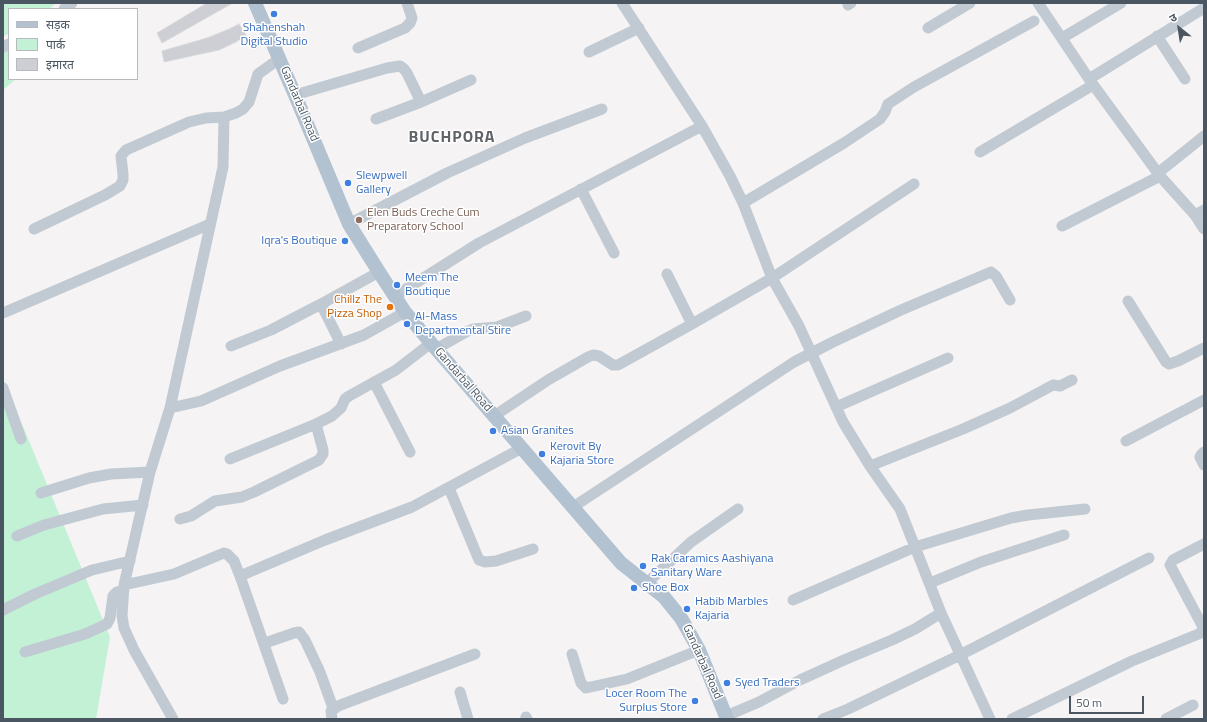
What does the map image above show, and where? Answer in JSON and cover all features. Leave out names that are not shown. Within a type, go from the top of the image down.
[{"type":"main road","name":"Gandarbal Road","points":[[255,3],[296,95],[348,224],[405,312],[621,562],[664,597],[681,618],[698,650],[726,718]]},
{"type":"street","points":[[358,48],[405,28],[410,23],[412,18],[406,3]]},
{"type":"street","points":[[622,3],[702,126],[743,203],[772,278],[790,308],[836,408],[851,437],[896,502],[941,613],[990,719]]},
{"type":"street","points":[[928,28],[970,3]]},
{"type":"street","points":[[1038,3],[1091,82],[1159,175],[1199,212],[1204,230]]},
{"type":"street","points":[[1062,38],[1121,3]]},
{"type":"street","points":[[980,152],[1091,82],[1157,36],[1204,8]]},
{"type":"street","points":[[743,203],[844,143],[880,119],[888,104],[914,87],[1034,21]]},
{"type":"street","points":[[589,52],[639,28]]},
{"type":"street","points":[[1157,36],[1185,79]]},
{"type":"street","points":[[34,229],[105,195],[120,186],[123,180],[121,156],[126,150],[189,122],[206,118],[224,117],[243,109],[249,102],[258,74],[279,59]]},
{"type":"street","points":[[296,95],[387,68],[400,66],[407,72],[421,102]]},
{"type":"street","points":[[376,119],[421,102],[471,80]]},
{"type":"street","points":[[348,224],[447,173],[525,138],[602,109]]},
{"type":"street","points":[[173,719],[134,650],[124,628],[122,616],[124,588],[150,472],[170,408],[223,167],[224,117]]},
{"type":"street","points":[[395,296],[479,243],[702,126]]},
{"type":"street","points":[[1062,226],[1159,175],[1204,136]]},
{"type":"street","points":[[494,416],[548,380],[588,357],[593,355],[599,356],[613,365],[618,365],[772,278],[914,184]]},
{"type":"street","points":[[581,189],[614,253]]},
{"type":"street","points":[[3,313],[210,224]]},
{"type":"street","points":[[231,346],[271,330],[379,272]]},
{"type":"street","points":[[573,507],[794,362],[901,310],[991,272],[995,274],[1010,300]]},
{"type":"street","points":[[667,274],[692,324]]},
{"type":"street","points":[[1128,302],[1166,362],[1169,364],[1204,348]]},
{"type":"street","points":[[321,304],[341,344]]},
{"type":"street","points":[[170,408],[201,400],[280,366],[364,335],[405,312]]},
{"type":"street","points":[[230,459],[316,424],[337,412],[345,399],[349,396],[396,370],[434,346],[473,329],[497,326],[526,316]]},
{"type":"street","points":[[836,408],[948,358]]},
{"type":"street","points":[[870,466],[1010,408],[1052,385],[1060,386],[1072,380]]},
{"type":"street","points":[[374,382],[410,452]]},
{"type":"street","points":[[3,388],[21,439]]},
{"type":"street","points":[[1126,441],[1204,400]]},
{"type":"street","points":[[180,519],[190,516],[215,501],[242,497],[254,492],[318,460],[324,454],[316,424]]},
{"type":"street","points":[[240,576],[325,540],[412,507],[522,448]]},
{"type":"street","points":[[1204,452],[1200,458],[1204,465]]},
{"type":"street","points":[[41,493],[89,478],[111,474],[150,472]]},
{"type":"street","points":[[449,488],[479,560],[485,562],[496,561],[533,549]]},
{"type":"street","points":[[17,536],[44,525],[103,509],[143,505]]},
{"type":"street","points":[[647,583],[691,542],[738,509]]},
{"type":"street","points":[[793,600],[915,547],[1011,518],[1085,509]]},
{"type":"street","points":[[930,583],[981,562],[1064,535]]},
{"type":"street","points":[[1012,719],[1132,661],[1201,633],[1203,627],[1170,565],[1173,560],[1204,544]]},
{"type":"street","points":[[25,652],[85,634],[107,624],[110,618],[113,596],[124,588],[174,574],[224,553],[230,556],[240,576],[265,643],[282,699]]},
{"type":"street","points":[[823,719],[848,709],[960,655],[1149,558]]},
{"type":"street","points":[[3,610],[48,588],[92,570],[130,561]]},
{"type":"street","points":[[726,718],[800,680],[898,638],[941,613]]},
{"type":"street","points":[[265,643],[299,632],[305,640],[320,672],[333,714],[475,654]]},
{"type":"street","points":[[572,654],[581,683],[586,688],[628,678],[698,650]]},
{"type":"street","points":[[460,692],[468,719]]},
{"type":"street","points":[[1166,719],[1193,704]]},
{"type":"green space","points":[[3,3],[56,3],[50,8],[8,8],[8,34],[3,36]]},
{"type":"green space","points":[[8,48],[8,80],[15,80],[3,90],[3,51]]},
{"type":"green space","points":[[3,378],[110,637],[96,719],[3,719]]},
{"type":"building","points":[[207,3],[231,4],[162,43],[157,33]]},
{"type":"building","points":[[239,24],[246,35],[236,42],[219,50],[164,62],[162,51],[207,38]]},
{"type":"place","name":"Shahenshah Digital Studio","points":[[274,14]]},
{"type":"place","name":"Slewpwell Gallery","points":[[348,183]]},
{"type":"place","name":"Elen Buds Creche Cum Preparatory School","points":[[359,220]]},
{"type":"place","name":"Iqra's Boutique","points":[[345,241]]},
{"type":"place","name":"Meem The Boutique","points":[[397,285]]},
{"type":"place","name":"Chillz The Pizza Shop","points":[[390,307]]},
{"type":"place","name":"Al-Mass Departmental Stire","points":[[407,324]]},
{"type":"place","name":"Asian Granites","points":[[493,431]]},
{"type":"place","name":"Kerovit By Kajaria Store","points":[[542,454]]},
{"type":"place","name":"Rak Caramics Aashiyana Sanitary Ware","points":[[643,566]]},
{"type":"place","name":"Shoe Box","points":[[634,588]]},
{"type":"place","name":"Habib Marbles Kajaria","points":[[687,609]]},
{"type":"place","name":"Syed Traders","points":[[727,683]]},
{"type":"place","name":"Locer Room The Surplus Store","points":[[695,701]]},
{"type":"district","name":"BUCHPORA","points":[[452,138]]}]
